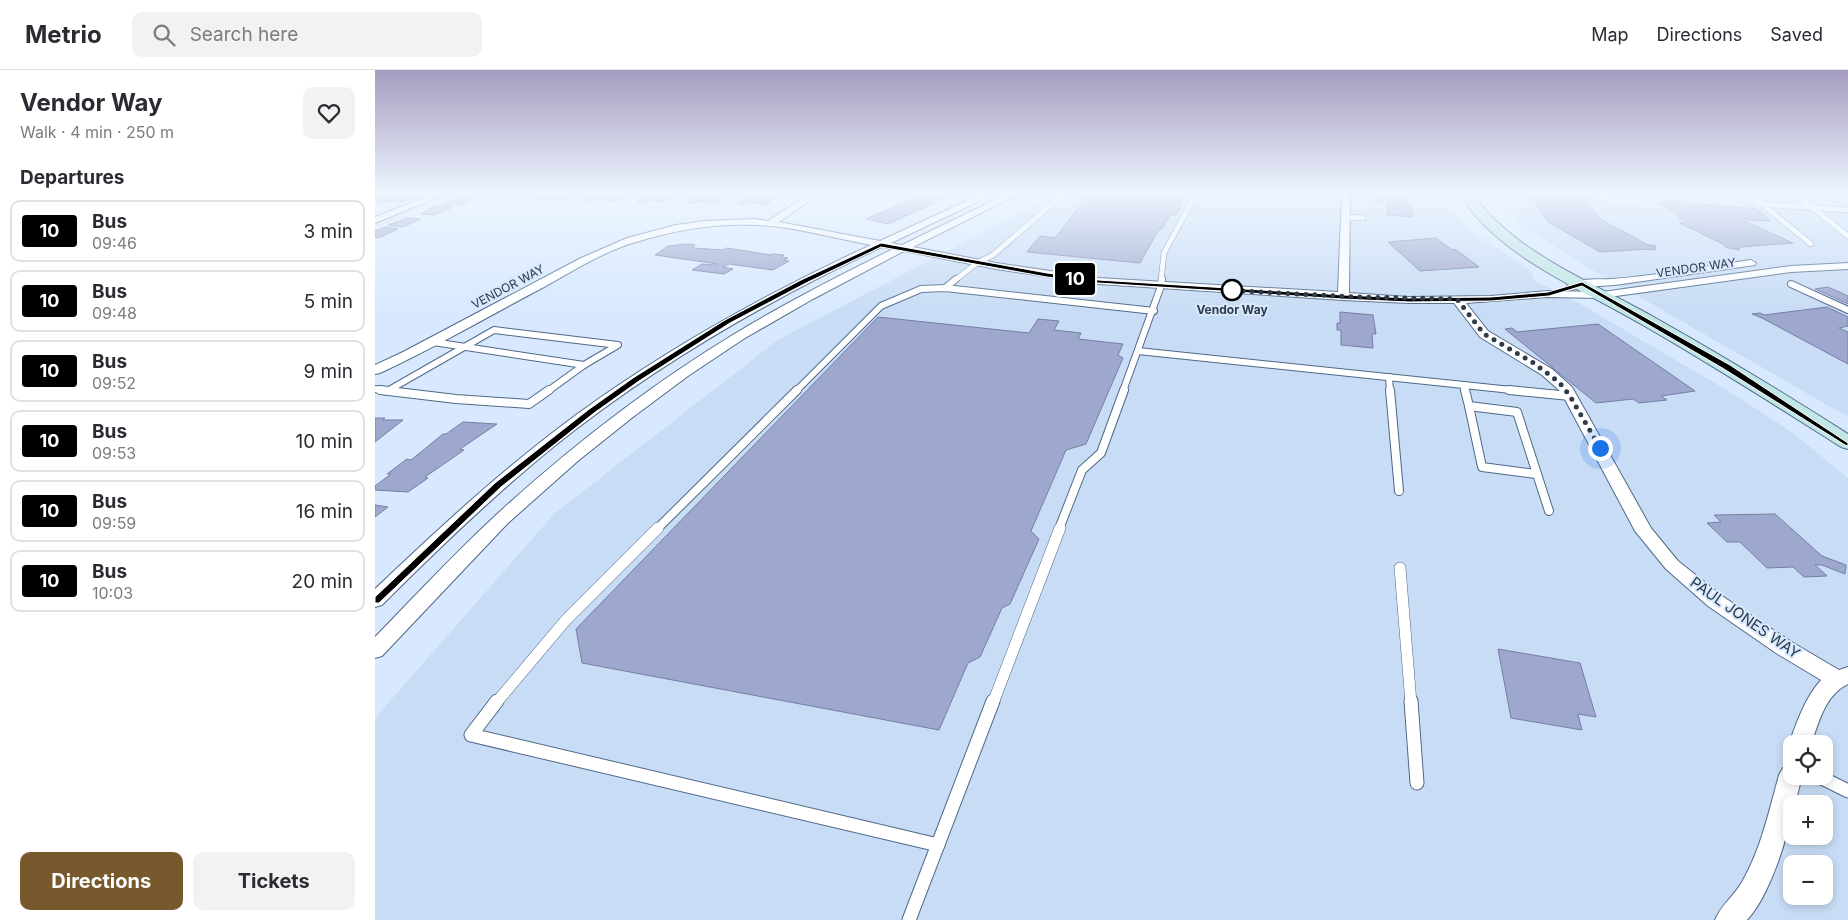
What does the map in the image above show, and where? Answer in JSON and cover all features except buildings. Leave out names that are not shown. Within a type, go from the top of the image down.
[{"type":"main road","points":[[1501,232],[1546,263],[1727,367],[1848,443]]},
{"type":"street","name":"VENDOR WAY","points":[[375,370],[433,342],[589,258],[630,240],[662,232]]},
{"type":"street","name":"VENDOR WAY","points":[[814,232],[1047,275],[1161,286],[1343,297],[1491,299],[1549,294],[1602,295],[1791,269],[1848,266]]},
{"type":"street","points":[[375,600],[498,485],[591,411],[728,322],[803,281],[909,232]]},
{"type":"street","points":[[375,650],[520,503],[620,420],[661,389],[740,336],[812,294],[938,232]]},
{"type":"street","points":[[1343,297],[1345,232]]},
{"type":"street","points":[[1781,259],[1848,258]]},
{"type":"street","name":"VENDOR WAY","points":[[1549,294],[1582,284],[1615,282],[1766,261]]},
{"type":"street","name":"PAUL JONES WAY","points":[[1457,299],[1484,334],[1547,372],[1559,382],[1570,396],[1644,531],[1672,565],[1715,601],[1783,647],[1844,680]]},
{"type":"street","points":[[1803,735],[1812,710],[1821,694],[1844,680]]},
{"type":"street","points":[[1728,920],[1736,914],[1759,876],[1775,834],[1789,785]]},
{"type":"lane","points":[[945,288],[977,263],[993,255],[1020,232]]},
{"type":"lane","points":[[909,920],[1082,470],[1101,453],[1161,286],[1164,253],[1176,232]]},
{"type":"lane","points":[[1795,232],[1811,244]]},
{"type":"lane","points":[[1791,284],[1848,310]]},
{"type":"lane","points":[[938,846],[471,735],[522,670],[565,621],[881,306],[921,289],[945,288],[1153,311]]},
{"type":"lane","points":[[375,388],[389,390],[456,399],[529,404],[618,345],[494,330],[461,347],[389,390]]},
{"type":"lane","points":[[433,342],[584,366]]},
{"type":"lane","points":[[1138,350],[1570,396]]},
{"type":"lane","points":[[1389,377],[1399,491]]},
{"type":"lane","points":[[1464,385],[1483,467],[1536,474]]},
{"type":"lane","points":[[1469,406],[1517,412],[1549,512]]},
{"type":"lane","points":[[1400,568],[1417,783]]},
{"type":"lane","points":[[1833,784],[1848,792]]},
{"type":"shaded area","points":[[984,232],[1472,232],[1532,272],[1534,280],[1582,305],[1730,392],[1793,433],[1848,478],[1848,920],[375,920],[375,718],[555,513],[778,340]]},
{"type":"shaded area","points":[[1533,232],[1848,232],[1848,417],[1584,265]]},
{"type":"bus line","name":"10","points":[[375,600],[498,485],[591,411],[728,322],[803,281],[881,245],[1047,275],[1098,282],[1343,297],[1409,300],[1491,299],[1549,294],[1582,284],[1727,367],[1848,443]]},
{"type":"place","name":"Vendor Way","points":[[1232,290]]},
{"type":"route","points":[[1232,290],[1224,290],[1409,300],[1457,299],[1484,334],[1547,372],[1567,390],[1600,448]]}]
